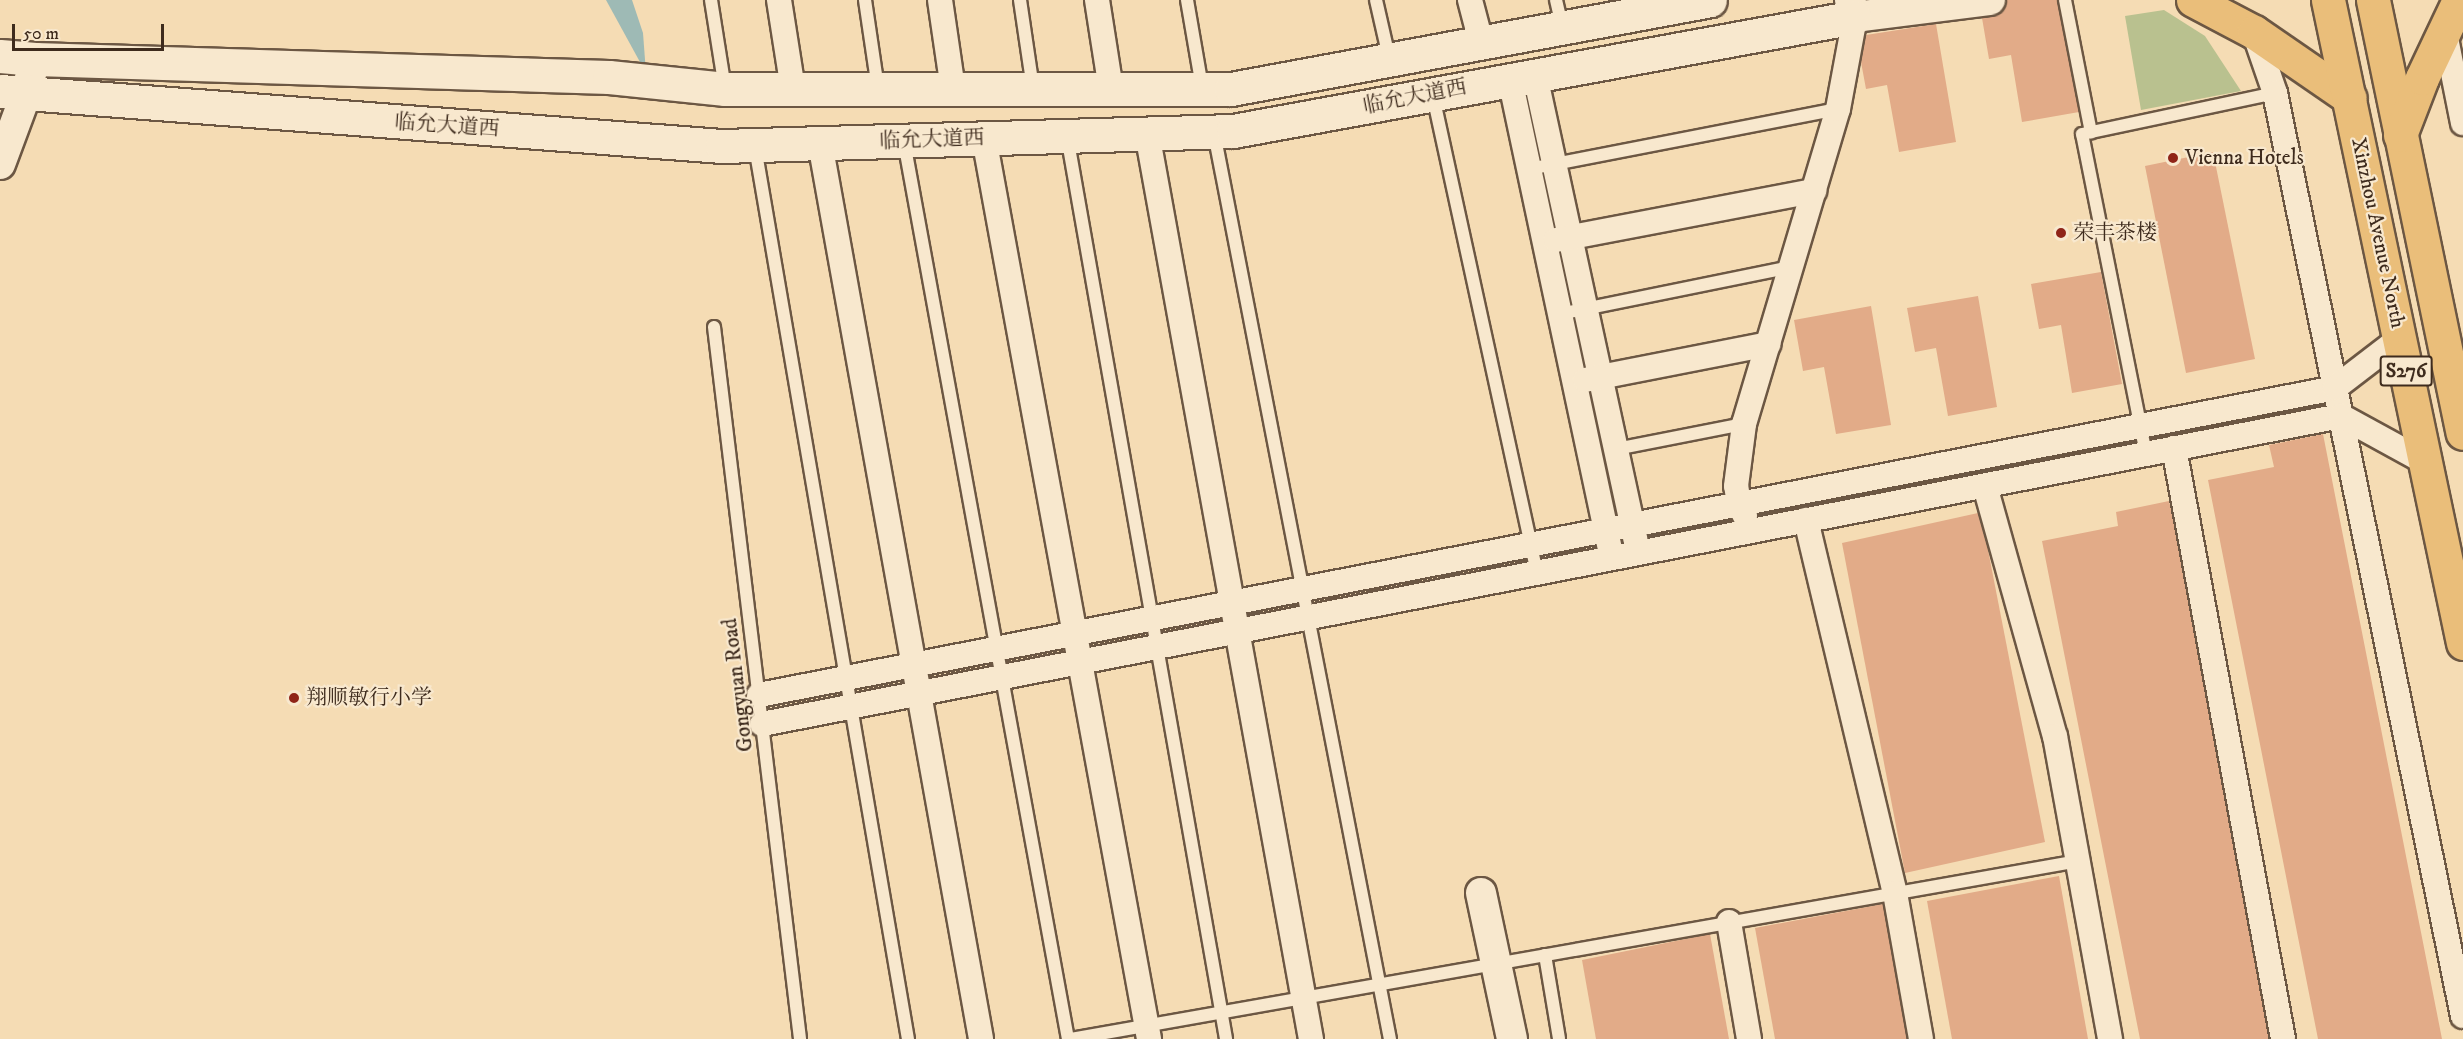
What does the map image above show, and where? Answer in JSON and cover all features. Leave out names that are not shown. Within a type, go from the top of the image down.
[{"type":"main road","name":"临允大道西","points":[[0,56],[609,77],[725,89],[1230,89],[1481,42],[1559,14],[1710,0]]},
{"type":"main road","points":[[2193,0],[2254,32],[2350,98]]},
{"type":"main road","name":"Xinzhou Avenue North","points":[[2328,0],[2463,643]]},
{"type":"main road","name":"Xinzhou Avenue North","points":[[2373,0],[2463,433]]},
{"type":"main road","name":"临允大道西","points":[[13,92],[666,142],[754,145],[1214,132],[1233,131],[1523,77],[1853,8]]},
{"type":"main road","points":[[2400,135],[2452,14]]},
{"type":"street","points":[[779,0],[794,89]]},
{"type":"street","points":[[940,0],[953,89]]},
{"type":"street","points":[[1097,0],[1111,89]]},
{"type":"street","points":[[1470,0],[1481,42]]},
{"type":"street","points":[[1753,531],[1739,504],[1736,486],[1744,424],[1838,109],[1853,8],[1990,0]]},
{"type":"street","points":[[2452,14],[2463,123]]},
{"type":"street","points":[[2254,32],[2276,93],[2463,1016]]},
{"type":"street","points":[[0,164],[13,92],[35,59]]},
{"type":"street","points":[[1523,77],[1554,164],[1638,553]]},
{"type":"street","points":[[1523,77],[1529,169],[1611,558]]},
{"type":"street","points":[[1147,133],[1311,1039]]},
{"type":"street","points":[[984,138],[1148,1032]]},
{"type":"street","points":[[820,143],[981,1039]]},
{"type":"street","points":[[1545,242],[1814,191]]},
{"type":"street","points":[[759,695],[2335,388],[2400,338]]},
{"type":"street","points":[[1574,382],[1768,344]]},
{"type":"street","points":[[762,724],[2341,416],[2425,462]]},
{"type":"street","points":[[2174,448],[2283,1039]]},
{"type":"street","points":[[1985,486],[2055,736],[2110,1039]]},
{"type":"street","points":[[1806,520],[1895,893],[1921,1039]]},
{"type":"street","points":[[1481,893],[1512,1039]]},
{"type":"street","points":[[1730,922],[1749,1039]]},
{"type":"lane","points":[[711,0],[725,89]]},
{"type":"lane","points":[[864,0],[878,89]]},
{"type":"lane","points":[[1020,0],[1033,89]]},
{"type":"lane","points":[[1187,0],[1203,89]]},
{"type":"lane","points":[[1376,0],[1389,59]]},
{"type":"lane","points":[[2065,0],[2091,132]]},
{"type":"lane","points":[[2146,454],[2082,134],[2276,93]]},
{"type":"lane","points":[[1432,94],[1537,573]]},
{"type":"lane","points":[[1529,169],[1838,109]]},
{"type":"lane","points":[[1214,132],[1390,1039]]},
{"type":"lane","points":[[1067,136],[1226,1039]]},
{"type":"lane","points":[[904,141],[1070,1039],[1148,1032],[1222,1012],[2078,861]]},
{"type":"lane","points":[[754,145],[908,1039]]},
{"type":"lane","points":[[1560,314],[1791,267]]},
{"type":"lane","name":"Gongyuan Road","points":[[714,327],[800,1039]]},
{"type":"lane","points":[[1589,454],[1744,424]]},
{"type":"lane","points":[[1545,955],[1559,1039]]},
{"type":"green space","points":[[2164,10],[2205,36],[2241,91],[2141,110],[2125,16]]},
{"type":"water","points":[[606,0],[632,0],[643,33],[646,73]]},
{"type":"building","points":[[2007,0],[2057,0],[2079,112],[2022,122],[2011,55],[1989,59],[1982,18],[2000,14]]},
{"type":"building","points":[[1936,24],[1956,142],[1899,152],[1887,85],[1866,89],[1861,62],[1866,35]]},
{"type":"building","points":[[2213,152],[2255,359],[2186,373],[2145,166]]},
{"type":"building","points":[[2101,272],[2122,384],[2072,393],[2061,325],[2039,329],[2031,284]]},
{"type":"building","points":[[1978,296],[1997,407],[1948,416],[1936,348],[1915,352],[1907,308]]},
{"type":"building","points":[[1871,306],[1891,425],[1836,434],[1824,367],[1803,371],[1794,320]]},
{"type":"building","points":[[2323,434],[2442,1039],[2318,1039],[2208,480],[2274,467],[2269,445]]},
{"type":"building","points":[[2169,501],[2269,1039],[2140,1039],[2042,541],[2118,526],[2116,512]]},
{"type":"building","points":[[1978,513],[1988,550],[2045,842],[1905,873],[1842,543]]},
{"type":"building","points":[[2059,876],[2088,1039],[1952,1039],[1927,901]]},
{"type":"building","points":[[1883,904],[1907,1039],[1775,1039],[1755,928]]},
{"type":"building","points":[[1710,934],[1729,1039],[1596,1039],[1582,960]]},
{"type":"place","name":"Vienna Hotels","points":[[2173,158]]},
{"type":"place","name":"荣丰茶楼","points":[[2061,233]]},
{"type":"place","name":"翔顺敏行小学","points":[[294,698]]}]
